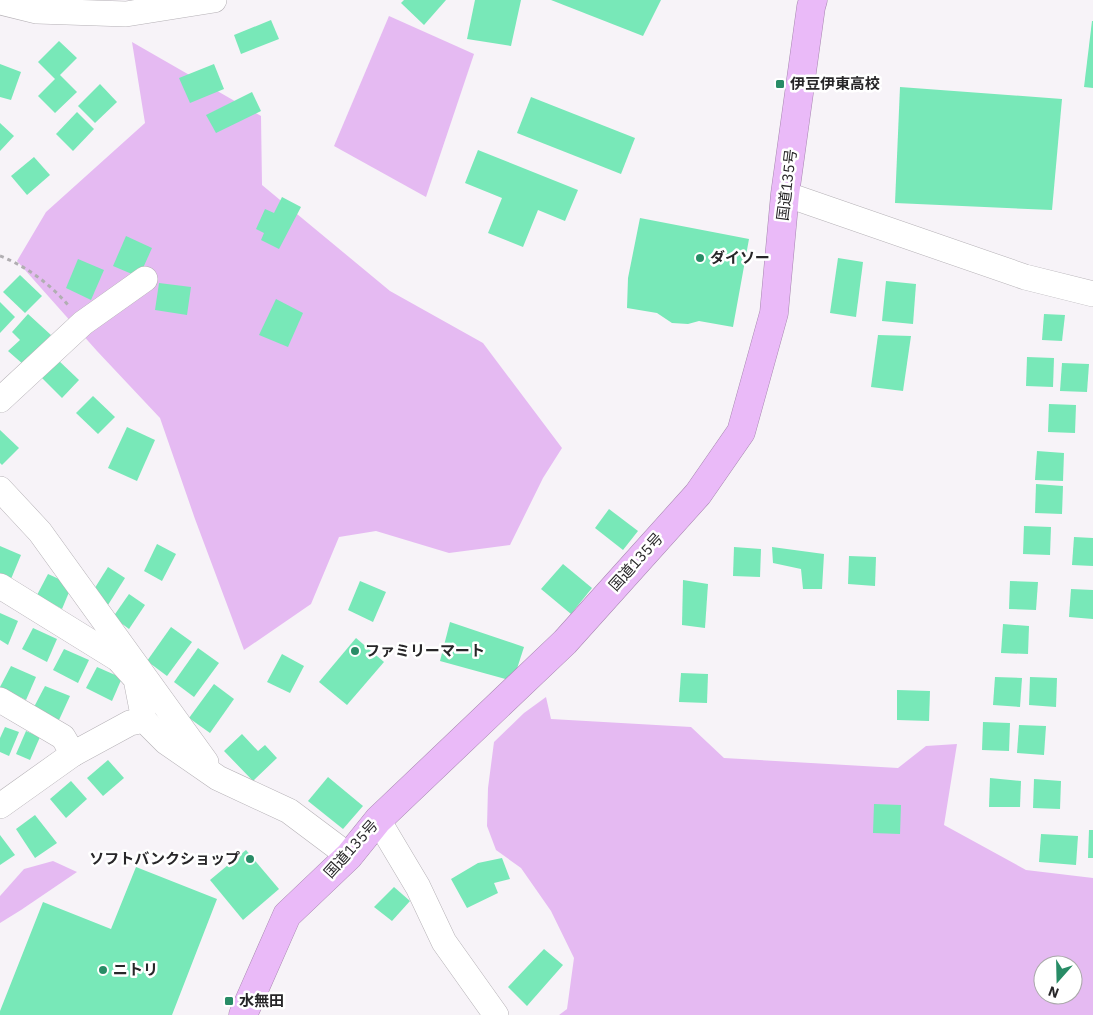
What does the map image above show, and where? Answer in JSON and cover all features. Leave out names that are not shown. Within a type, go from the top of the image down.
[{"type":"highway","name":"国道135号","points":[[243,1015],[287,915],[349,856],[378,820],[564,642],[698,494],[741,432],[774,312],[785,194],[809,17],[813,0]]},
{"type":"street","points":[[0,2],[36,11],[126,14],[214,0]]},
{"type":"street","points":[[785,194],[1025,277],[1093,294]]},
{"type":"street","points":[[0,400],[83,323],[145,279]]},
{"type":"street","points":[[0,489],[40,532],[218,778]]},
{"type":"street","points":[[0,586],[118,659],[136,679],[144,720],[166,742],[218,778],[289,811],[349,856]]},
{"type":"street","points":[[0,700],[63,737],[73,754]]},
{"type":"street","points":[[0,806],[73,754],[130,723],[144,720]]},
{"type":"street","points":[[378,820],[418,887],[444,942],[496,1015]]},
{"type":"path","points":[[0,256],[40,278],[83,323]]},
{"type":"shaded area","points":[[389,16],[474,54],[426,197],[334,146]]},
{"type":"shaded area","points":[[132,42],[261,116],[262,185],[390,291],[483,343],[562,448],[543,478],[510,545],[449,553],[376,531],[339,537],[311,604],[244,650],[160,418],[17,261],[46,212],[145,123]]},
{"type":"shaded area","points":[[546,697],[551,719],[691,727],[724,758],[898,768],[926,746],[957,744],[944,825],[1026,870],[1093,878],[1093,1015],[559,1015],[567,1009],[574,958],[551,911],[521,868],[496,850],[487,826],[488,788],[494,742],[524,713]]},
{"type":"shaded area","points":[[53,861],[77,872],[0,923],[0,896],[24,869]]},
{"type":"building","points":[[404,0],[446,0],[424,25],[401,3]]},
{"type":"building","points":[[475,0],[521,0],[511,46],[467,39]]},
{"type":"building","points":[[551,0],[661,0],[643,36]]},
{"type":"building","points":[[271,20],[279,39],[241,54],[234,35]]},
{"type":"building","points":[[1093,21],[1093,88],[1084,87]]},
{"type":"building","points":[[59,41],[77,58],[60,75],[77,92],[55,113],[38,96],[55,79],[38,62]]},
{"type":"building","points":[[0,64],[21,72],[11,100],[0,97]]},
{"type":"building","points":[[214,64],[224,89],[190,103],[179,78]]},
{"type":"building","points":[[100,84],[117,102],[95,123],[78,106]]},
{"type":"building","points":[[900,87],[1062,99],[1052,210],[895,203]]},
{"type":"building","points":[[252,92],[261,111],[216,133],[206,115]]},
{"type":"building","points":[[531,97],[635,138],[621,174],[517,133]]},
{"type":"building","points":[[77,112],[94,129],[73,151],[56,134]]},
{"type":"building","points":[[0,123],[14,136],[0,151]]},
{"type":"building","points":[[478,150],[578,190],[565,221],[538,210],[523,247],[488,233],[502,198],[465,183]]},
{"type":"building","points":[[34,157],[50,175],[27,195],[11,176]]},
{"type":"building","points":[[282,197],[301,207],[279,249],[261,240],[264,233],[256,229],[265,209],[274,213]]},
{"type":"building","points":[[640,218],[749,239],[733,327],[699,321],[688,324],[672,323],[657,313],[627,308],[628,278]]},
{"type":"building","points":[[126,236],[152,248],[139,277],[113,266]]},
{"type":"building","points":[[838,258],[863,262],[856,317],[830,313]]},
{"type":"building","points":[[78,259],[104,270],[91,300],[66,288]]},
{"type":"building","points":[[20,275],[42,296],[25,313],[3,292]]},
{"type":"building","points":[[886,281],[916,284],[913,324],[882,321]]},
{"type":"building","points":[[159,283],[191,287],[187,315],[155,310]]},
{"type":"building","points":[[276,299],[303,313],[288,347],[259,335]]},
{"type":"building","points":[[0,302],[15,317],[0,333]]},
{"type":"building","points":[[28,314],[51,335],[24,365],[8,351],[20,340],[12,332]]},
{"type":"building","points":[[1044,314],[1065,315],[1062,341],[1042,340]]},
{"type":"building","points":[[878,335],[911,336],[903,391],[871,387]]},
{"type":"building","points":[[1027,357],[1054,358],[1053,387],[1026,386]]},
{"type":"building","points":[[57,359],[79,380],[62,398],[40,376]]},
{"type":"building","points":[[1062,363],[1089,364],[1087,392],[1060,391]]},
{"type":"building","points":[[93,396],[115,417],[98,434],[76,413]]},
{"type":"building","points":[[1049,404],[1076,405],[1075,433],[1048,432]]},
{"type":"building","points":[[127,427],[155,440],[137,481],[108,468]]},
{"type":"building","points":[[0,430],[19,448],[2,465],[0,463]]},
{"type":"building","points":[[1037,451],[1064,453],[1063,481],[1035,480]]},
{"type":"building","points":[[1036,484],[1063,486],[1062,514],[1035,513]]},
{"type":"building","points":[[609,509],[638,531],[623,550],[595,528]]},
{"type":"building","points":[[1024,526],[1051,527],[1050,555],[1023,554]]},
{"type":"building","points":[[1074,537],[1093,538],[1093,566],[1072,565]]},
{"type":"building","points":[[157,544],[176,554],[162,581],[144,571]]},
{"type":"building","points":[[0,546],[21,555],[11,579],[0,573]]},
{"type":"building","points":[[734,547],[761,549],[760,577],[733,576]]},
{"type":"building","points":[[772,547],[824,554],[822,589],[803,589],[801,569],[773,563]]},
{"type":"building","points":[[849,556],[876,557],[875,586],[848,584]]},
{"type":"building","points":[[563,564],[592,588],[571,614],[541,589]]},
{"type":"building","points":[[108,567],[125,578],[108,605],[91,594]]},
{"type":"building","points":[[48,574],[72,585],[62,609],[37,595]]},
{"type":"building","points":[[683,580],[708,584],[705,628],[682,625]]},
{"type":"building","points":[[360,581],[386,592],[373,622],[348,610]]},
{"type":"building","points":[[1010,581],[1038,582],[1036,610],[1009,609]]},
{"type":"building","points":[[1071,589],[1093,590],[1093,619],[1069,617]]},
{"type":"building","points":[[129,594],[145,605],[129,629],[113,617]]},
{"type":"building","points":[[0,613],[18,621],[8,645],[0,640]]},
{"type":"building","points":[[450,622],[524,647],[513,681],[440,661]]},
{"type":"building","points":[[1003,624],[1029,626],[1028,654],[1001,653]]},
{"type":"building","points":[[171,627],[192,642],[167,676],[147,661]]},
{"type":"building","points":[[33,628],[57,639],[47,662],[22,649]]},
{"type":"building","points":[[356,638],[384,662],[347,705],[319,682]]},
{"type":"building","points":[[198,648],[219,663],[194,697],[174,682]]},
{"type":"building","points":[[64,649],[89,660],[78,683],[53,670]]},
{"type":"building","points":[[282,654],[304,666],[290,693],[267,682]]},
{"type":"building","points":[[11,666],[36,677],[26,700],[0,687]]},
{"type":"building","points":[[97,667],[122,678],[112,701],[86,688]]},
{"type":"building","points":[[681,673],[708,674],[707,703],[679,702]]},
{"type":"building","points":[[995,677],[1022,678],[1020,707],[993,705]]},
{"type":"building","points":[[1030,677],[1057,678],[1056,707],[1029,705]]},
{"type":"building","points":[[214,684],[234,699],[210,733],[189,718]]},
{"type":"building","points":[[45,686],[70,696],[59,720],[34,707]]},
{"type":"building","points":[[897,690],[930,691],[929,721],[897,720]]},
{"type":"building","points":[[983,722],[1010,723],[1009,751],[982,750]]},
{"type":"building","points":[[1019,725],[1046,726],[1044,755],[1017,753]]},
{"type":"building","points":[[5,727],[19,732],[9,756],[0,752],[0,738]]},
{"type":"building","points":[[26,731],[40,737],[30,760],[16,754]]},
{"type":"building","points":[[242,734],[258,751],[265,745],[277,758],[253,781],[224,751]]},
{"type":"building","points":[[108,760],[124,778],[103,796],[87,778]]},
{"type":"building","points":[[328,777],[363,806],[343,829],[308,801]]},
{"type":"building","points":[[990,778],[1021,781],[1020,807],[989,807]]},
{"type":"building","points":[[1034,779],[1061,781],[1060,809],[1033,808]]},
{"type":"building","points":[[71,781],[87,799],[66,818],[50,799]]},
{"type":"building","points":[[874,804],[901,805],[900,834],[873,833]]},
{"type":"building","points":[[35,815],[57,843],[35,858],[16,829]]},
{"type":"building","points":[[1089,830],[1093,830],[1093,858],[1088,858]]},
{"type":"building","points":[[1041,834],[1078,836],[1076,865],[1039,862]]},
{"type":"building","points":[[0,835],[15,855],[0,865]]},
{"type":"building","points":[[246,850],[279,889],[243,920],[210,880]]},
{"type":"building","points":[[502,858],[510,879],[494,883],[498,893],[467,908],[451,879],[478,863]]},
{"type":"building","name":"ニトリ","points":[[136,867],[217,899],[172,1015],[0,1015],[43,902],[111,929]]},
{"type":"building","points":[[394,887],[410,901],[392,921],[374,907]]},
{"type":"building","points":[[544,949],[563,965],[527,1006],[508,987]]},
{"type":"place","name":"伊豆伊東高校","points":[[780,84]]},
{"type":"place","name":"ダイソー","points":[[700,258]]},
{"type":"place","name":"ファミリーマート","points":[[355,651]]},
{"type":"place","name":"ソフトバンクショップ","points":[[250,859]]},
{"type":"place","name":"ニトリ","points":[[103,970]]},
{"type":"place","name":"水無田","points":[[229,1001]]}]
